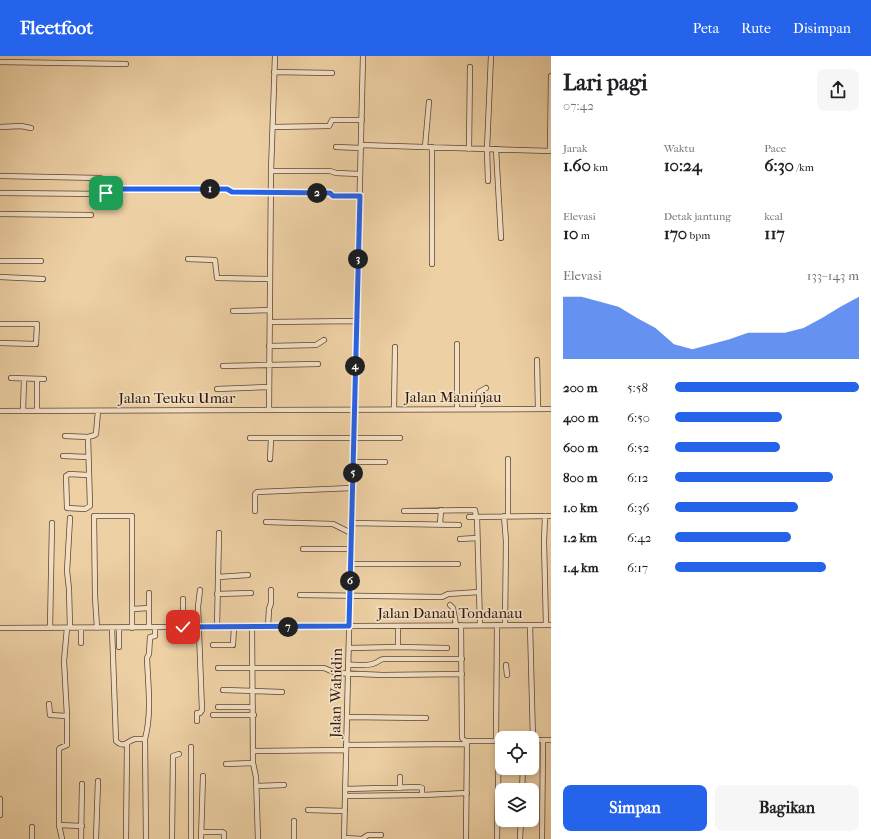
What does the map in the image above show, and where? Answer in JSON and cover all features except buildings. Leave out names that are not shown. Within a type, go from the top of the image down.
[{"type":"street","points":[[269,410],[271,171],[275,56]]},
{"type":"street","name":"Jalan Wahidin","points":[[344,839],[363,56]]},
{"type":"street","points":[[488,181],[487,149],[490,56]]},
{"type":"street","points":[[0,62],[126,64]]},
{"type":"street","points":[[468,149],[470,67]]},
{"type":"street","points":[[274,72],[332,73]]},
{"type":"street","points":[[336,148],[425,147],[550,151],[551,76]]},
{"type":"street","points":[[425,147],[429,102]]},
{"type":"street","points":[[273,126],[329,126],[332,120],[362,120]]},
{"type":"street","points":[[0,127],[22,126],[31,128]]},
{"type":"street","points":[[432,148],[432,264]]},
{"type":"street","points":[[496,149],[501,238]]},
{"type":"street","points":[[271,171],[330,171],[336,173],[360,174]]},
{"type":"street","points":[[0,176],[100,178],[103,179],[111,189]]},
{"type":"street","points":[[0,193],[105,194],[108,189],[227,189],[232,192],[330,193],[333,196],[360,196]]},
{"type":"street","points":[[0,214],[91,215]]},
{"type":"street","points":[[188,260],[215,260],[216,278],[270,279]]},
{"type":"street","points":[[0,261],[41,262]]},
{"type":"street","points":[[0,277],[44,279]]},
{"type":"street","points":[[233,311],[270,310]]},
{"type":"street","points":[[270,322],[356,321]]},
{"type":"street","points":[[0,324],[37,324],[36,344],[0,343]]},
{"type":"street","points":[[269,346],[316,345],[324,340]]},
{"type":"street","points":[[457,344],[457,409]]},
{"type":"street","points":[[394,409],[396,347]]},
{"type":"street","points":[[537,360],[538,409]]},
{"type":"street","points":[[223,366],[318,364]]},
{"type":"street","points":[[11,378],[44,379]]},
{"type":"street","points":[[23,411],[24,379]]},
{"type":"street","points":[[37,379],[37,411]]},
{"type":"street","points":[[217,389],[269,387]]},
{"type":"street","points":[[478,409],[479,392],[486,388]]},
{"type":"street","name":"Jalan Maninjau","points":[[354,409],[551,408]]},
{"type":"street","name":"Jalan Teuku Umar","points":[[0,411],[354,409]]},
{"type":"street","points":[[65,436],[88,437],[96,434],[98,411]]},
{"type":"street","points":[[88,437],[90,506],[85,509],[67,508],[66,476],[69,474],[88,475]]},
{"type":"street","points":[[250,438],[400,438]]},
{"type":"street","points":[[270,459],[271,438]]},
{"type":"street","points":[[64,456],[88,456]]},
{"type":"street","points":[[505,625],[508,460]]},
{"type":"street","points":[[353,462],[385,462]]},
{"type":"street","points":[[255,511],[255,494],[257,492],[352,488]]},
{"type":"street","points":[[440,524],[441,510]]},
{"type":"street","points":[[404,511],[475,510],[480,625]]},
{"type":"street","points":[[97,628],[94,596],[94,516],[132,516],[132,628]]},
{"type":"street","points":[[544,516],[548,625]]},
{"type":"street","points":[[469,517],[551,516]]},
{"type":"street","points":[[62,839],[59,825],[59,749],[67,745],[64,661],[68,628],[69,589],[67,571],[70,518]]},
{"type":"street","points":[[266,522],[335,524],[351,532]]},
{"type":"street","points":[[50,628],[52,523]]},
{"type":"street","points":[[352,523],[458,525]]},
{"type":"street","points":[[217,627],[219,534]]},
{"type":"street","points":[[460,539],[477,538]]},
{"type":"street","points":[[303,549],[351,549]]},
{"type":"street","points":[[351,564],[458,564]]},
{"type":"street","points":[[218,577],[248,575]]},
{"type":"street","points":[[197,721],[197,713],[200,713],[202,710],[198,607],[200,590]]},
{"type":"street","points":[[268,627],[268,609],[271,603],[271,590]]},
{"type":"street","points":[[300,595],[442,597],[448,594],[479,592]]},
{"type":"street","points":[[146,839],[145,739],[149,725],[147,658],[149,654],[150,637],[155,636],[149,608],[149,593]]},
{"type":"street","points":[[217,594],[251,593]]},
{"type":"street","points":[[183,599],[183,627]]},
{"type":"street","points":[[450,605],[453,608],[456,625]]},
{"type":"street","points":[[132,609],[149,608]]},
{"type":"street","points":[[461,625],[462,738],[466,741],[466,839]]},
{"type":"street","points":[[498,625],[497,672],[499,731]]},
{"type":"street","points":[[530,625],[532,731]]},
{"type":"street","name":"Jalan Danau Tondanau","points":[[0,628],[548,625]]},
{"type":"street","points":[[398,626],[398,647]]},
{"type":"street","points":[[213,645],[233,645],[234,627]]},
{"type":"street","points":[[252,627],[254,763],[257,786],[258,839]]},
{"type":"street","points":[[81,643],[82,628]]},
{"type":"street","points":[[112,628],[116,741],[120,744],[127,744],[134,739],[145,739]]},
{"type":"street","points":[[119,628],[119,647]]},
{"type":"street","points":[[349,648],[448,648]]},
{"type":"street","points":[[348,665],[376,663],[380,659],[462,659]]},
{"type":"street","points":[[497,672],[506,673],[506,665]]},
{"type":"street","points":[[218,668],[324,668],[332,672],[383,675],[462,674]]},
{"type":"street","points":[[223,690],[282,692]]},
{"type":"street","points":[[50,704],[50,715],[67,716]]},
{"type":"street","points":[[218,708],[253,707]]},
{"type":"street","points":[[213,715],[254,715]]},
{"type":"street","points":[[347,717],[426,718]]},
{"type":"street","points":[[539,740],[551,740]]},
{"type":"street","points":[[542,839],[544,740]]},
{"type":"street","points":[[254,751],[465,744],[466,741],[495,741]]},
{"type":"street","points":[[126,839],[127,744]]},
{"type":"street","points":[[191,747],[191,839]]},
{"type":"street","points":[[172,839],[173,756],[179,754]]},
{"type":"street","points":[[226,764],[254,763]]},
{"type":"street","points":[[497,839],[498,775]]},
{"type":"street","points":[[202,839],[203,776]]},
{"type":"street","points":[[400,777],[400,788]]},
{"type":"street","points":[[96,839],[98,781]]},
{"type":"street","points":[[81,839],[82,784]]},
{"type":"street","points":[[257,786],[284,785]]},
{"type":"street","points":[[346,789],[421,788],[422,796]]},
{"type":"street","points":[[390,789],[390,796]]},
{"type":"street","points":[[345,796],[422,796],[467,793]]},
{"type":"street","points":[[0,799],[0,815]]},
{"type":"street","points":[[308,810],[345,811]]},
{"type":"street","points":[[294,821],[294,839]]},
{"type":"street","points":[[59,825],[82,826]]},
{"type":"street","points":[[32,826],[32,839]]},
{"type":"street","points":[[520,839],[521,827]]},
{"type":"street","points":[[202,832],[222,832],[224,833],[224,839]]},
{"type":"street","points":[[344,839],[362,839],[368,835],[381,835]]},
{"type":"route","points":[[106,193],[108,189],[227,189],[232,192],[330,193],[333,196],[360,196],[349,626],[183,627]]}]
